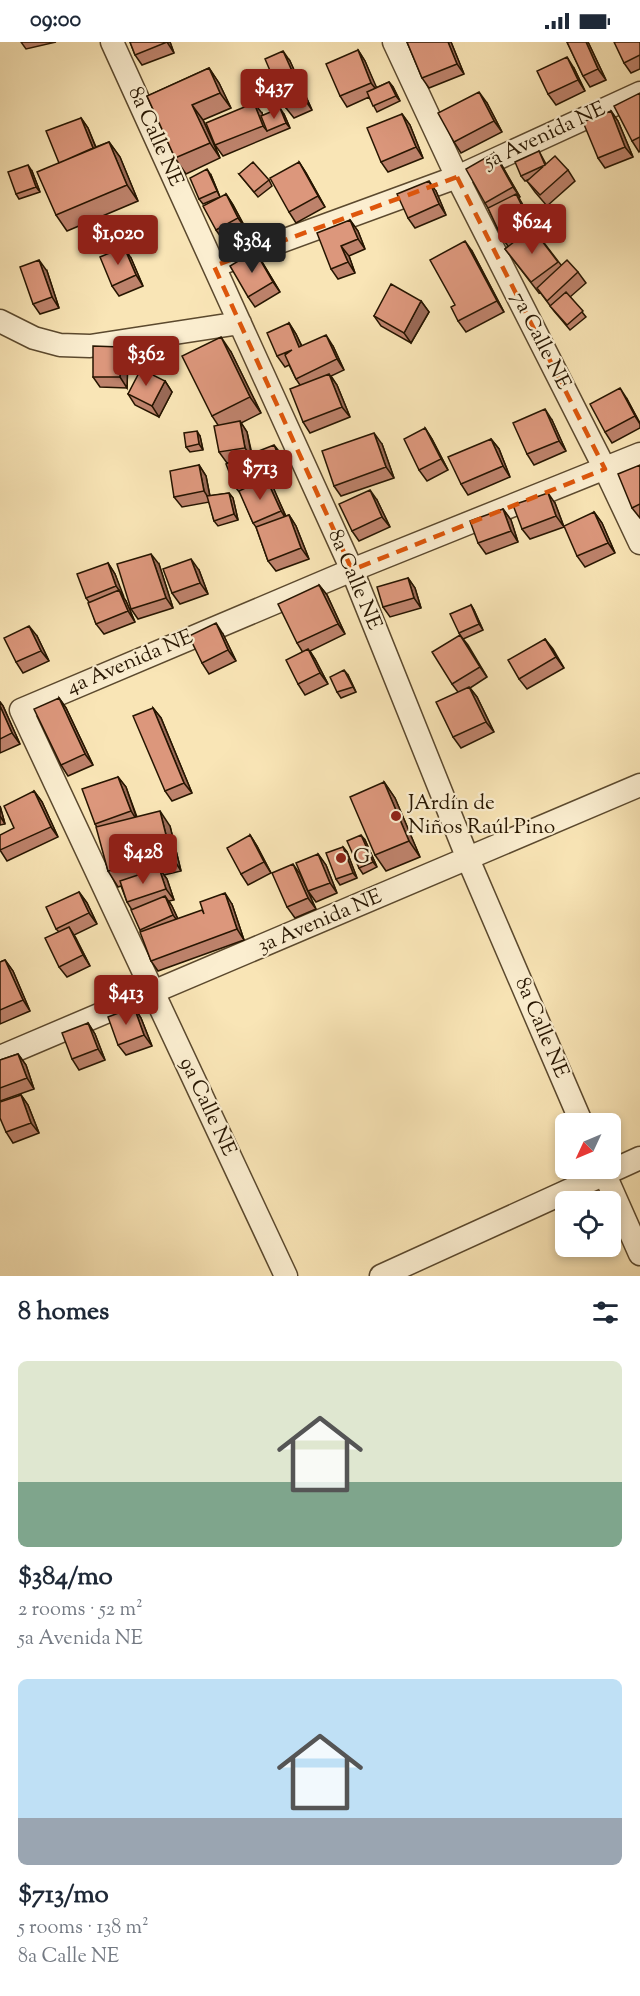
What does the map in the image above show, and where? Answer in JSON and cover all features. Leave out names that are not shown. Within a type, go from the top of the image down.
[{"type":"street","name":"8a Calle NE","points":[[112,42],[352,570],[468,859],[577,1113]]},
{"type":"street","name":"7a Calle NE","points":[[394,42],[457,177],[640,543]]},
{"type":"street","name":"5a Avenida NE","points":[[214,266],[457,177],[640,93]]},
{"type":"street","points":[[0,321],[34,338],[60,345],[90,346],[240,323]]},
{"type":"street","name":"4a Avenida NE","points":[[21,710],[352,570],[640,454]]},
{"type":"street","name":"9a Calle NE","points":[[21,710],[286,1276]]},
{"type":"street","name":"3a Avenida NE","points":[[0,1057],[640,785]]},
{"type":"street","points":[[621,1165],[640,1158]]},
{"type":"street","points":[[381,1276],[588,1179]]},
{"type":"street","points":[[606,1179],[640,1254]]},
{"type":"highlighted area","points":[[457,177],[605,469],[352,570],[214,266]]},
{"type":"building","points":[[130,42],[167,42],[135,55]]},
{"type":"building","points":[[407,42],[448,42],[457,64],[422,78]]},
{"type":"building","points":[[567,42],[586,42],[598,69],[583,76]]},
{"type":"building","points":[[614,42],[640,42],[640,55],[624,63]]},
{"type":"building","points":[[358,50],[371,83],[340,96],[326,64]]},
{"type":"building","points":[[283,51],[305,100],[286,108],[265,59]]},
{"type":"building","points":[[567,57],[578,80],[548,94],[537,71]]},
{"type":"building","points":[[209,68],[220,93],[192,105],[210,143],[175,158],[147,96]]},
{"type":"building","points":[[389,82],[396,96],[373,106],[367,92]]},
{"type":"building","points":[[479,92],[494,121],[454,142],[438,113]]},
{"type":"building","points":[[640,93],[640,137],[632,141],[614,106]]},
{"type":"building","points":[[254,103],[263,126],[215,145],[206,123]]},
{"type":"building","points":[[280,108],[286,123],[267,131],[261,116]]},
{"type":"building","points":[[611,111],[625,147],[598,158],[583,122]]},
{"type":"building","points":[[402,114],[416,147],[381,162],[367,128]]},
{"type":"building","points":[[81,118],[93,148],[59,163],[46,131]]},
{"type":"building","points":[[109,142],[127,185],[56,215],[37,172]]},
{"type":"building","points":[[539,151],[545,165],[521,176],[515,162]]},
{"type":"building","points":[[494,153],[513,187],[485,203],[466,169]]},
{"type":"building","points":[[555,156],[568,170],[540,195],[527,181]]},
{"type":"building","points":[[253,162],[269,180],[254,192],[239,174]]},
{"type":"building","points":[[299,162],[318,196],[289,212],[270,178]]},
{"type":"building","points":[[28,165],[36,187],[16,194],[8,172]]},
{"type":"building","points":[[207,169],[217,191],[199,199],[190,178]]},
{"type":"building","points":[[429,181],[439,204],[408,218],[397,194]]},
{"type":"building","points":[[226,194],[238,218],[216,230],[203,206]]},
{"type":"building","points":[[516,194],[531,224],[502,238],[488,208]]},
{"type":"building","points":[[350,220],[358,239],[341,246],[348,262],[331,269],[317,233]]},
{"type":"building","points":[[532,228],[558,262],[531,282],[505,249]]},
{"type":"building","points":[[465,241],[497,301],[458,321],[451,307],[455,305],[430,260]]},
{"type":"building","points":[[124,247],[136,275],[112,286],[100,257]]},
{"type":"building","points":[[255,251],[273,282],[248,297],[230,266]]},
{"type":"building","points":[[39,260],[52,297],[33,304],[20,267]]},
{"type":"building","points":[[567,260],[578,272],[547,301],[537,288]]},
{"type":"building","points":[[391,284],[421,301],[404,333],[374,316]]},
{"type":"building","points":[[566,292],[583,311],[567,325],[550,306]]},
{"type":"building","points":[[289,323],[299,347],[326,335],[337,359],[296,379],[285,355],[292,350],[277,356],[267,333]]},
{"type":"building","points":[[221,337],[250,397],[212,416],[182,356]]},
{"type":"building","points":[[93,346],[120,347],[120,377],[93,377]]},
{"type":"building","points":[[167,346],[170,366],[155,368],[152,360],[136,361],[135,349]]},
{"type":"building","points":[[141,369],[165,381],[152,406],[128,394]]},
{"type":"building","points":[[329,374],[342,407],[303,422],[290,389]]},
{"type":"building","points":[[620,388],[635,416],[605,432],[590,404]]},
{"type":"building","points":[[545,409],[559,441],[527,454],[513,423]]},
{"type":"building","points":[[240,421],[245,448],[219,452],[214,426]]},
{"type":"building","points":[[425,428],[441,459],[419,470],[404,439]]},
{"type":"building","points":[[197,431],[199,444],[186,447],[184,433]]},
{"type":"building","points":[[374,433],[386,467],[334,486],[322,451]]},
{"type":"building","points":[[491,439],[503,466],[461,484],[448,457]]},
{"type":"building","points":[[274,445],[284,468],[235,487],[226,464]]},
{"type":"building","points":[[199,465],[204,491],[174,497],[170,471]]},
{"type":"building","points":[[640,465],[640,504],[632,508],[618,474]]},
{"type":"building","points":[[266,478],[281,511],[253,523],[239,491]]},
{"type":"building","points":[[370,490],[382,517],[352,531],[339,504]]},
{"type":"building","points":[[229,493],[234,514],[214,521],[207,496]]},
{"type":"building","points":[[548,493],[556,516],[522,529],[513,505]]},
{"type":"building","points":[[503,509],[511,531],[478,543],[470,521]]},
{"type":"building","points":[[594,512],[608,543],[577,556],[564,526]]},
{"type":"building","points":[[289,515],[301,548],[268,561],[256,527]]},
{"type":"building","points":[[151,554],[166,598],[131,609],[117,564]]},
{"type":"building","points":[[191,559],[200,583],[172,593],[163,569]]},
{"type":"building","points":[[108,563],[116,586],[86,598],[77,574]]},
{"type":"building","points":[[408,578],[414,598],[383,607],[377,587]]},
{"type":"building","points":[[319,585],[338,624],[297,643],[278,604]]},
{"type":"building","points":[[119,590],[128,611],[96,624],[88,603]]},
{"type":"building","points":[[471,605],[479,624],[459,633],[450,614]]},
{"type":"building","points":[[216,623],[228,650],[202,663],[189,636]]},
{"type":"building","points":[[29,626],[41,651],[16,662],[4,638]]},
{"type":"building","points":[[460,635],[480,667],[452,684],[432,652]]},
{"type":"building","points":[[545,639],[556,657],[519,679],[508,660]]},
{"type":"building","points":[[308,649],[320,673],[298,684],[286,660]]},
{"type":"building","points":[[344,670],[353,687],[337,692],[330,677]]},
{"type":"building","points":[[469,687],[486,722],[453,737],[436,702]]},
{"type":"building","points":[[59,698],[85,754],[61,765],[34,709]]},
{"type":"building","points":[[0,706],[12,733],[0,739]]},
{"type":"building","points":[[153,708],[184,783],[165,791],[133,716]]},
{"type":"building","points":[[118,777],[131,811],[95,824],[82,789]]},
{"type":"building","points":[[384,782],[409,841],[375,855],[350,797]]},
{"type":"building","points":[[34,791],[51,827],[0,850],[0,835],[14,828],[4,806]]},
{"type":"building","points":[[160,811],[171,855],[108,871],[96,827]]},
{"type":"building","points":[[250,835],[264,862],[241,874],[227,848]]},
{"type":"building","points":[[361,835],[373,862],[359,868],[347,841]]},
{"type":"building","points":[[343,847],[353,873],[336,879],[326,853]]},
{"type":"building","points":[[318,854],[330,883],[308,891],[296,863]]},
{"type":"building","points":[[293,864],[308,898],[287,907],[272,873]]},
{"type":"building","points":[[159,868],[166,889],[127,902],[120,881]]},
{"type":"building","points":[[79,892],[89,913],[56,929],[46,907]]},
{"type":"building","points":[[225,893],[237,929],[151,961],[140,932],[202,910],[204,914],[200,902]]},
{"type":"building","points":[[165,896],[173,915],[140,930],[131,910]]},
{"type":"building","points":[[69,927],[83,955],[59,967],[45,938]]},
{"type":"building","points":[[5,960],[23,1000],[0,1010],[0,962]]},
{"type":"building","points":[[134,1007],[144,1035],[118,1045],[108,1017]]},
{"type":"building","points":[[88,1023],[98,1049],[72,1059],[62,1033]]},
{"type":"building","points":[[18,1054],[27,1078],[0,1088],[0,1060]]},
{"type":"building","points":[[21,1095],[31,1123],[6,1132],[0,1118],[0,1102]]},
{"type":"place","name":"JArdín de Niños Raúl Pino","points":[[396,816]]},
{"type":"place","name":"G","points":[[341,858]]}]
